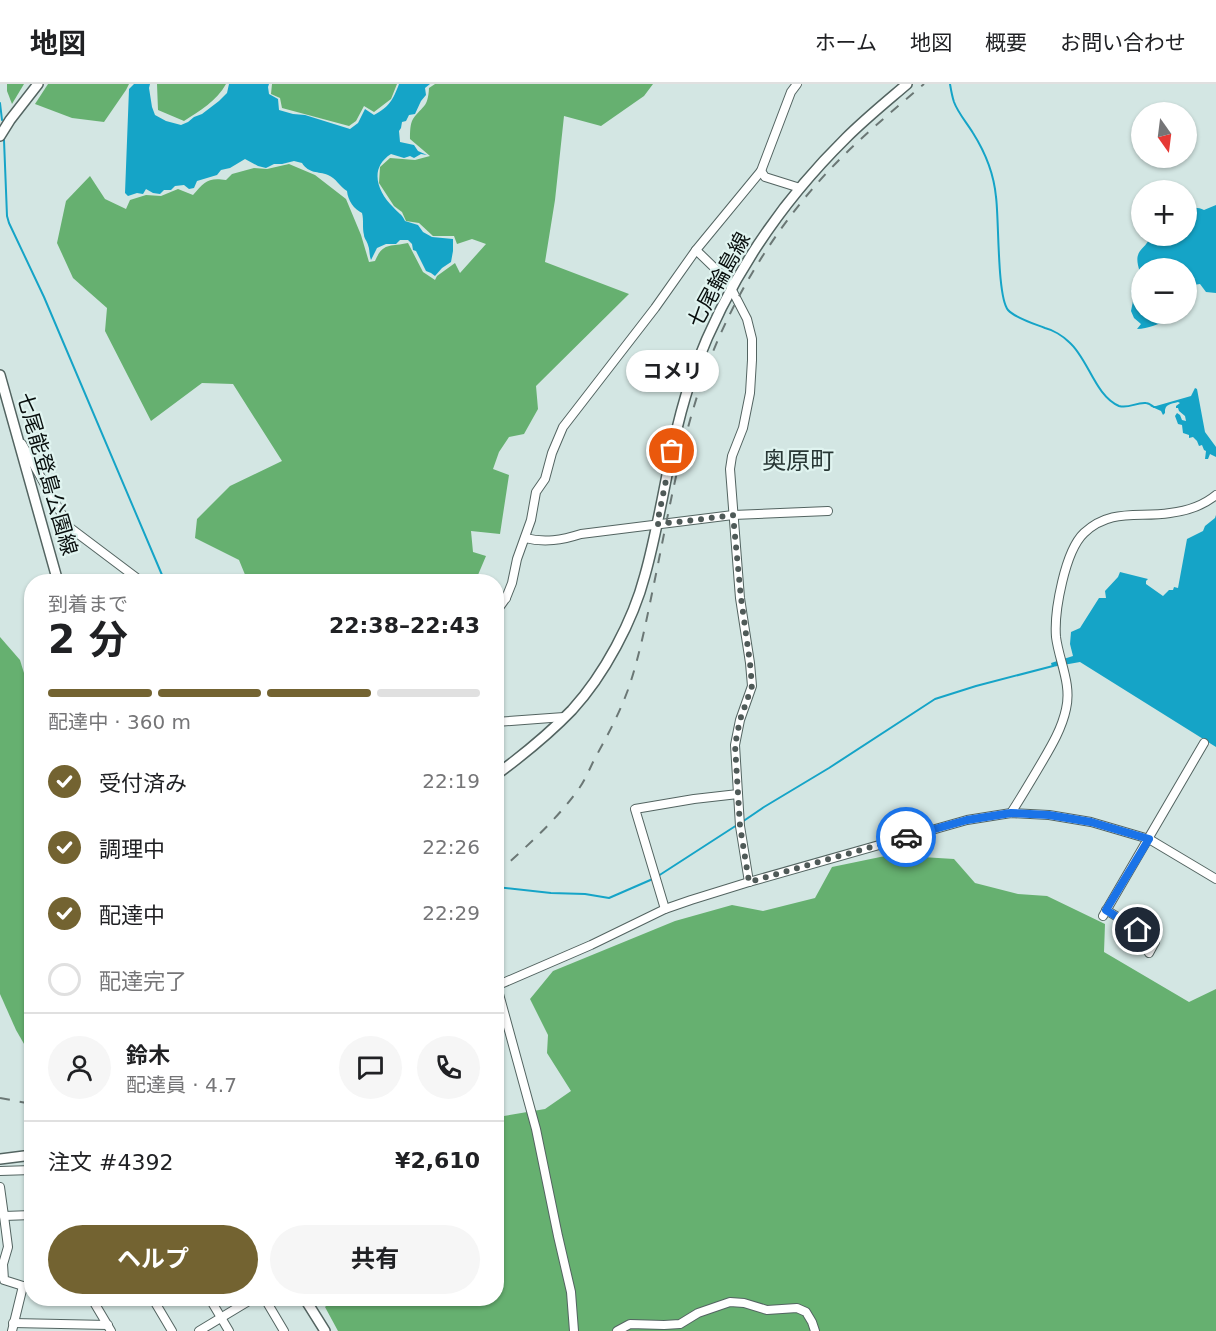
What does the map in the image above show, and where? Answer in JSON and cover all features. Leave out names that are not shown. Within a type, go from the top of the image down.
[{"type":"main road","points":[[0,136],[9,120],[38,84]]},
{"type":"main road","name":"七尾輪島線","points":[[504,769],[535,745],[572,710],[619,641],[645,577],[681,411],[705,344],[756,247],[800,188],[846,138],[907,84]]},
{"type":"main road","name":"七尾能登島公園線","points":[[0,375],[56,574]]},
{"type":"main road","points":[[0,1159],[24,1156]]},
{"type":"main road","points":[[309,1306],[325,1331]]},
{"type":"street","points":[[504,601],[531,520],[536,492],[545,479],[552,453],[563,427],[655,308],[696,250],[760,171],[791,92],[797,84]]},
{"type":"street","points":[[760,171],[765,177],[800,188]]},
{"type":"street","points":[[696,250],[728,281],[747,319],[752,339],[750,393],[743,428],[732,456],[730,469],[741,598],[752,686],[740,720],[735,745],[740,822],[749,882]]},
{"type":"street","points":[[17,435],[69,527],[131,574]]},
{"type":"street","points":[[1011,813],[1058,733],[1067,707],[1067,686],[1056,637],[1061,585],[1072,550],[1082,535],[1097,523],[1117,516],[1168,514],[1182,511],[1216,495]]},
{"type":"street","points":[[525,538],[558,541],[580,534],[733,515],[828,511]]},
{"type":"street","points":[[504,721],[564,717]]},
{"type":"street","points":[[1149,953],[1155,942],[1154,939],[1104,913],[1204,743]]},
{"type":"street","points":[[665,909],[635,809],[738,794]]},
{"type":"street","points":[[504,981],[591,945],[665,909],[691,900],[967,820],[1011,813],[1049,815],[1091,822],[1149,839],[1216,879]]},
{"type":"street","points":[[504,1010],[536,1129],[571,1292],[574,1331]]},
{"type":"street","points":[[0,1171],[24,1170]]},
{"type":"street","points":[[0,1187],[8,1247],[2,1263],[4,1280],[24,1285]]},
{"type":"street","points":[[4,1216],[24,1215]]},
{"type":"street","points":[[24,1297],[13,1327],[109,1328]]},
{"type":"street","points":[[617,1331],[630,1324],[680,1323],[698,1313],[730,1302],[744,1303],[767,1310],[797,1308],[806,1312],[815,1331]]},
{"type":"street","points":[[96,1306],[109,1328]]},
{"type":"street","points":[[157,1306],[172,1331]]},
{"type":"street","points":[[214,1306],[229,1331]]},
{"type":"street","points":[[199,1331],[241,1306]]},
{"type":"street","points":[[269,1306],[284,1331]]},
{"type":"green space","points":[[7,84],[24,84],[12,104],[7,91]]},
{"type":"green space","points":[[48,84],[129,84],[104,122],[72,118],[35,104]]},
{"type":"green space","points":[[157,84],[226,84],[213,101],[184,121],[158,110]]},
{"type":"green space","points":[[272,84],[397,84],[391,99],[374,112],[364,106],[356,121],[349,126],[282,108],[280,98],[271,94]]},
{"type":"green space","points":[[435,84],[653,84],[644,96],[601,126],[564,116],[555,200],[545,262],[629,294],[536,386],[538,409],[524,434],[509,437],[499,452],[493,469],[509,475],[500,534],[471,531],[473,552],[486,556],[478,574],[245,574],[239,560],[195,538],[197,519],[230,486],[282,461],[233,384],[202,383],[151,421],[105,331],[107,308],[73,278],[57,243],[66,201],[90,176],[105,199],[126,209],[130,200],[146,195],[161,196],[178,189],[193,195],[211,180],[226,180],[232,174],[254,168],[267,169],[289,164],[315,175],[346,199],[369,262],[375,261],[384,248],[408,243],[423,272],[435,280],[455,263],[460,273],[486,244],[472,239],[457,244],[454,236],[433,236],[419,223],[406,221],[402,212],[394,206],[379,183],[380,167],[390,158],[415,160],[430,156],[410,139],[411,123],[426,103],[429,88]]},
{"type":"green space","points":[[0,637],[20,660],[24,673],[24,1044],[0,994]]},
{"type":"green space","points":[[890,855],[954,859],[975,883],[1018,894],[1047,896],[1105,924],[1104,952],[1189,1002],[1216,989],[1216,1331],[338,1331],[326,1306],[504,1306],[504,1116],[545,1109],[571,1091],[547,1053],[548,1035],[530,999],[553,971],[675,921],[732,905],[763,911],[815,898],[832,867]]},
{"type":"water","points":[[134,84],[150,84],[155,115],[181,125],[202,114],[219,101],[227,93],[229,84],[269,84],[269,94],[278,99],[279,110],[305,115],[350,129],[358,123],[365,109],[374,115],[387,106],[399,84],[430,84],[425,88],[426,95],[415,114],[409,115],[406,121],[402,122],[399,131],[400,142],[414,145],[418,151],[427,155],[404,158],[391,154],[380,166],[378,180],[387,201],[405,221],[418,225],[423,232],[432,237],[453,239],[451,262],[435,276],[426,271],[408,240],[400,240],[396,244],[386,244],[377,248],[371,260],[364,236],[362,213],[352,204],[347,191],[331,176],[311,171],[302,163],[294,161],[274,164],[266,168],[245,159],[230,168],[221,170],[217,175],[197,181],[194,188],[189,189],[184,185],[175,186],[160,194],[146,189],[143,194],[128,196],[125,193],[129,89]]},
{"type":"water","points":[[1216,205],[1216,293],[1206,292],[1200,284],[1197,284],[1197,258],[1137,258],[1144,246],[1197,246],[1197,208],[1204,210]]},
{"type":"water","points":[[1141,324],[1158,324],[1149,327],[1137,329]]},
{"type":"water","points":[[1195,388],[1205,432],[1216,447],[1216,457],[1210,454],[1208,459],[1205,459],[1206,451],[1202,445],[1199,446],[1193,437],[1189,438],[1189,435],[1183,433],[1182,425],[1178,424],[1175,416],[1177,413],[1182,420],[1186,421],[1185,416],[1176,408],[1180,403],[1169,405],[1163,415],[1161,411],[1150,406],[1191,396]]},
{"type":"water","points":[[1216,515],[1216,747],[1080,662],[1052,667],[1051,663],[1073,656],[1070,644],[1071,632],[1080,628],[1099,598],[1106,598],[1105,591],[1120,572],[1148,579],[1146,584],[1163,596],[1174,587],[1178,588],[1187,539],[1203,531]]},
{"type":"waterway","points":[[950,84],[956,106],[981,148],[993,180],[1002,290],[1008,310],[1020,318],[1058,333],[1067,340],[1076,349],[1098,386],[1111,401],[1123,407],[1139,403],[1146,403],[1154,407]]},
{"type":"waterway","points":[[0,103],[2,120]]},
{"type":"waterway","points":[[4,140],[9,223],[44,297],[162,574]]},
{"type":"waterway","points":[[742,822],[935,699],[1053,666]]},
{"type":"waterway","points":[[504,888],[609,898],[655,878],[737,825]]},
{"type":"railway","points":[[504,867],[541,833],[580,787],[622,705],[641,645],[686,435],[712,354],[737,301],[784,225],[821,179],[861,139],[924,84]]},
{"type":"railway","points":[[0,1098],[24,1102]]},
{"type":"way so far","points":[[672,451],[657,524],[733,515],[752,686],[740,720],[735,745],[740,826],[749,882],[906,837]]},
{"type":"place","name":"コメリ","points":[[672,451]]},
{"type":"district","name":"奥原町","points":[[798,461]]},
{"type":"route","points":[[906,837],[967,820],[1011,813],[1049,815],[1091,822],[1149,839],[1106,910],[1138,930]]}]
